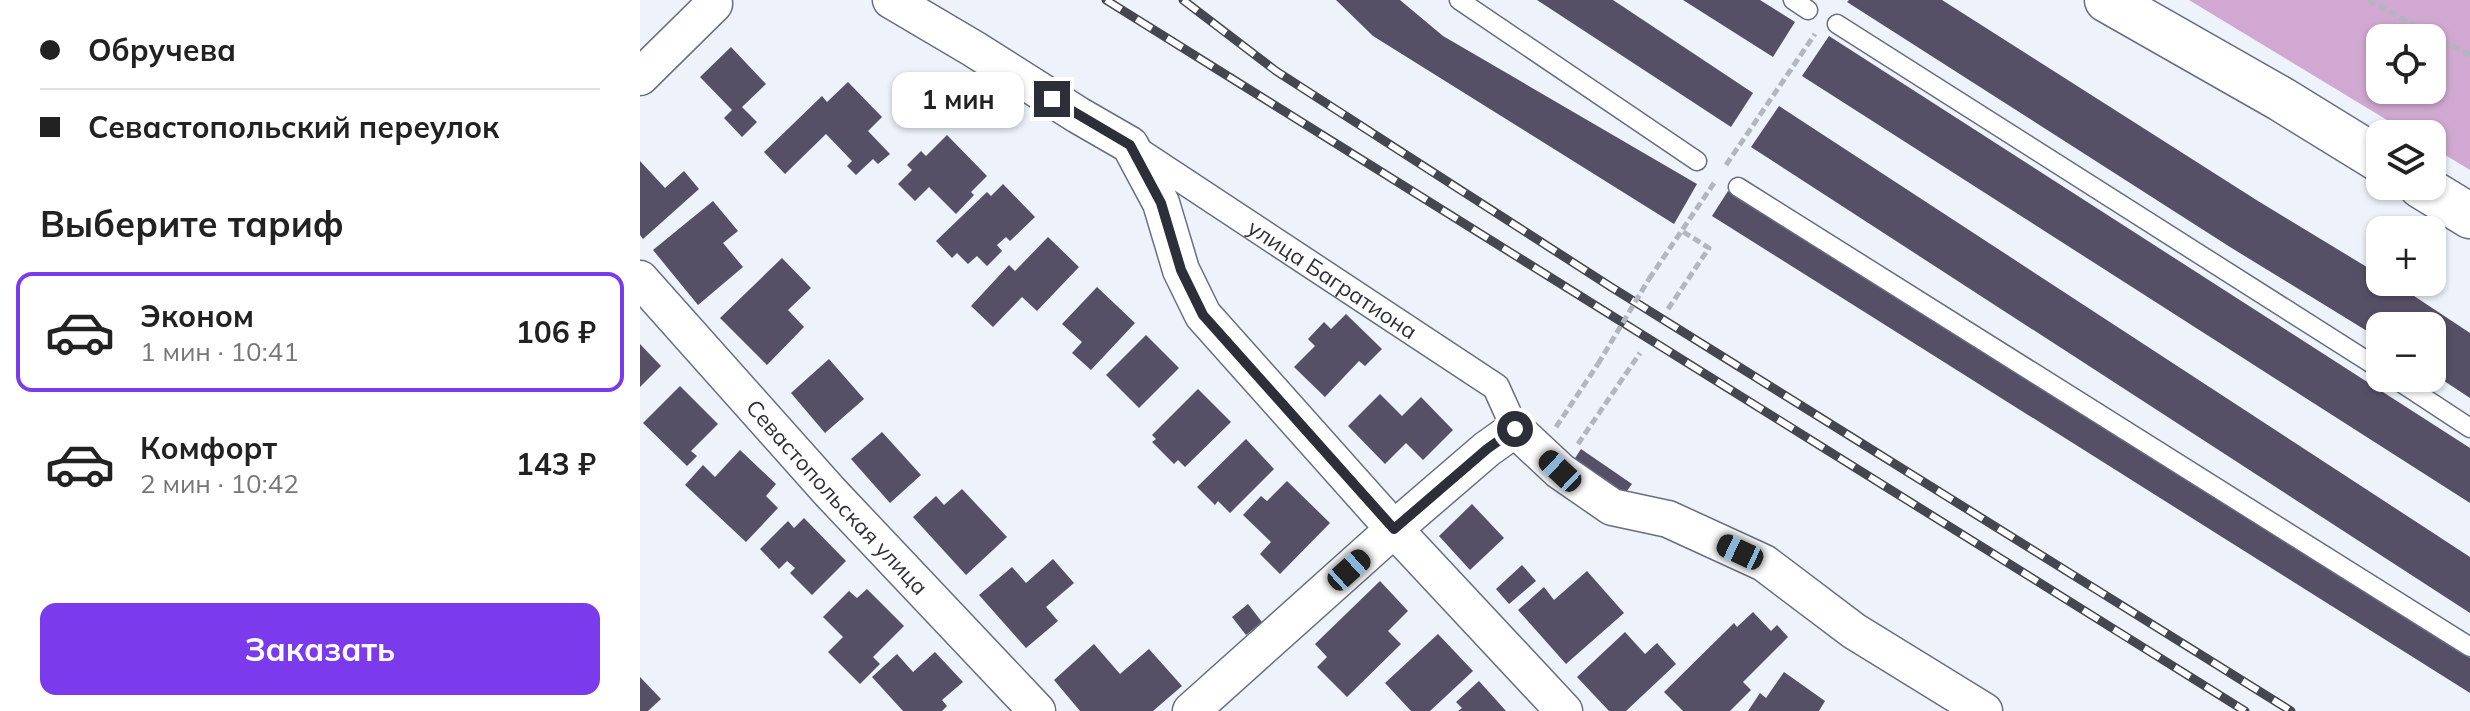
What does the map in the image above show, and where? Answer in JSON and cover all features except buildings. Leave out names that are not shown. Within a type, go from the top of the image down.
[{"type":"street","points":[[891,0],[1130,145],[1161,203],[1181,270],[1203,315],[1394,529],[1564,711]]},
{"type":"street","points":[[2107,0],[2366,151]]},
{"type":"street","points":[[640,77],[714,1]]},
{"type":"street","name":"улица Багратиона","points":[[1130,145],[1496,387],[1538,451]]},
{"type":"street","points":[[2444,200],[2470,216]]},
{"type":"street","name":"Севастопольская улица","points":[[640,279],[830,492],[1037,711]]},
{"type":"street","points":[[1191,711],[1487,449],[1538,451],[1612,507],[1668,519],[1764,563],[1854,631],[1984,711]]},
{"type":"lane","points":[[1459,0],[1697,161]]},
{"type":"lane","points":[[1829,25],[2366,360]]},
{"type":"lane","points":[[1738,187],[2470,647]]},
{"type":"lane","points":[[2415,392],[2470,428]]},
{"type":"path","points":[[2368,0],[2470,55]]},
{"type":"path","points":[[1725,166],[1829,25]]},
{"type":"path","points":[[1538,451],[1717,179]]},
{"type":"path","points":[[1668,309],[1709,248],[1682,231]]},
{"type":"path","points":[[1538,451],[1640,353]]},
{"type":"shaded area","points":[[2189,0],[2470,0],[2470,170],[2446,155],[2446,120],[2387,120]]},
{"type":"railway","points":[[1106,0],[2245,711]]},
{"type":"railway","points":[[1183,0],[1276,71],[1611,287],[2291,711]]},
{"type":"route","points":[[1052,99],[1130,145],[1161,203],[1181,270],[1203,315],[1394,529],[1487,449],[1515,429]]}]
